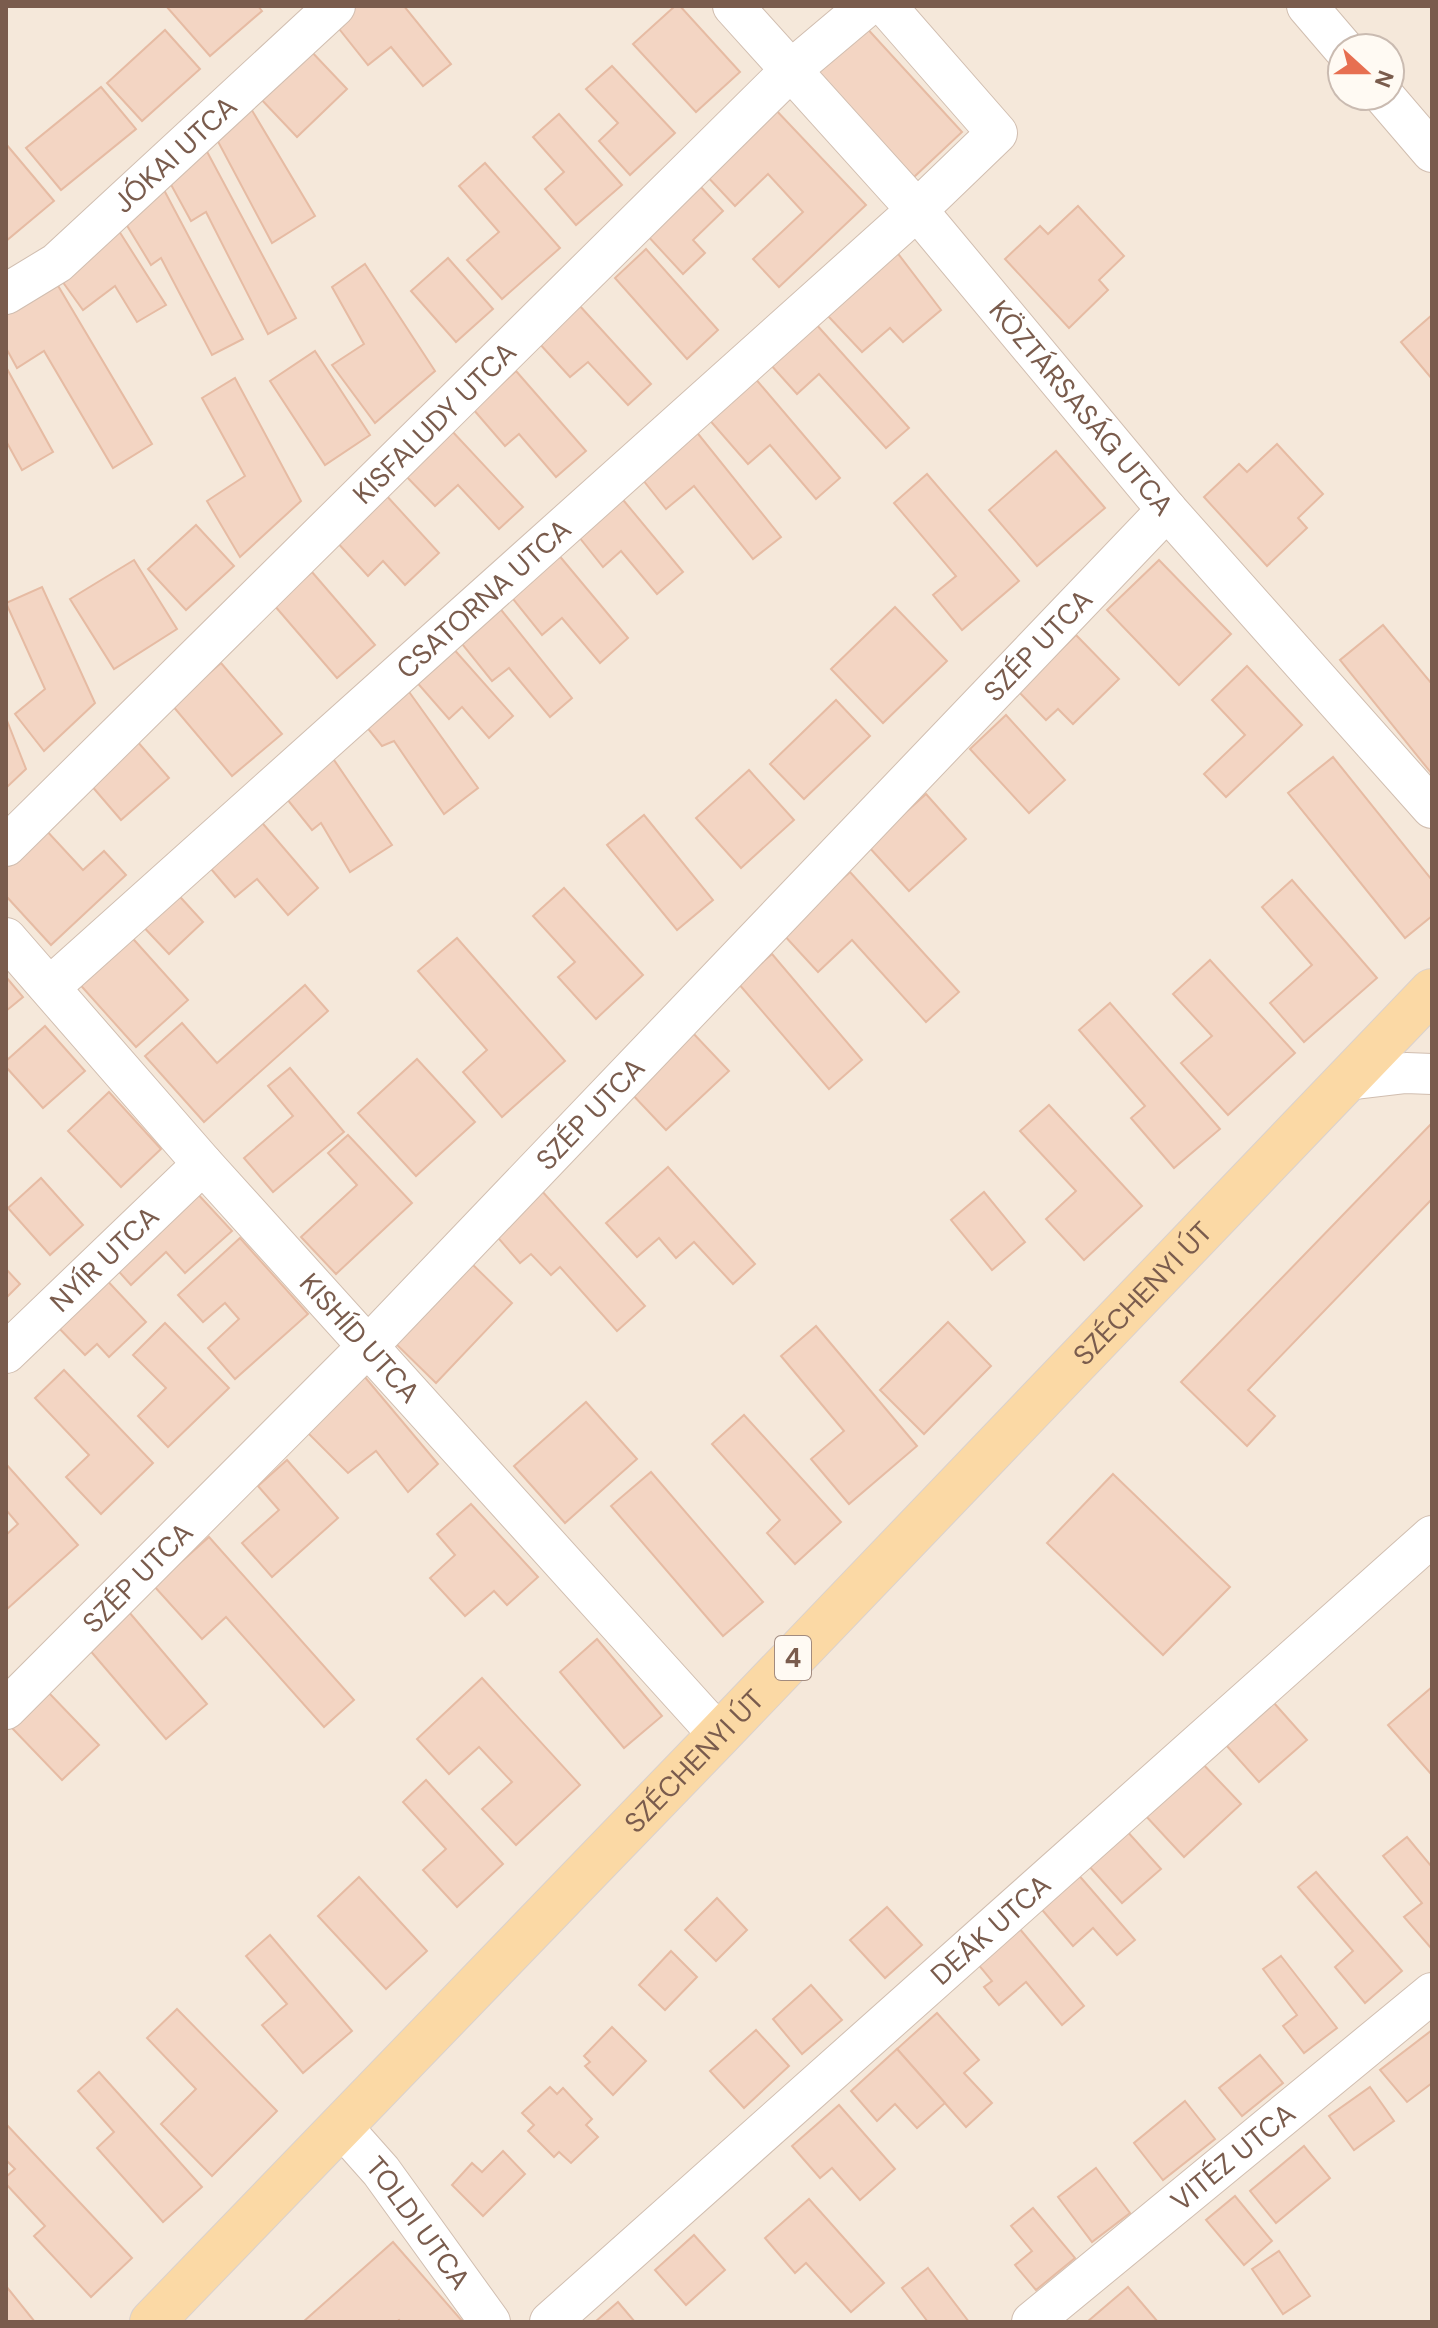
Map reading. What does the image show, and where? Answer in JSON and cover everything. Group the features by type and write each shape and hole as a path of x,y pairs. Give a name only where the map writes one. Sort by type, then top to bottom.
{"main road":[{"name":"SZÉCHENYI ÚT","path":"152,2322 1432,991"}],"street":[{"name":"JÓKAI UTCA","path":"6,294 57,263 335,6"},
{"name":"KÖZTÁRSASÁG UTCA","path":"733,6 917,210 1167,510 1432,808"},
{"name":"KISFALUDY UTCA","path":"6,846 791,70 867,6"},
{"path":"886,6 997,133 917,210"},
{"path":"1307,6 1329,32"},
{"path":"1398,112 1432,152"},
{"name":"CSATORNA UTCA","path":"50,987 917,210"},
{"name":"SZÉP UTCA","path":"6,1709 368,1346 1167,510"},
{"name":"KISHÍD UTCA","path":"6,938 203,1164 719,1735"},
{"path":"1347,1080 1406,1073 1432,1074"},
{"name":"NYÍR UTCA","path":"6,1353 203,1164"},
{"name":"DEÁK UTCA","path":"550,2322 1432,1536"},
{"name":"VITÉZ UTCA","path":"1032,2322 1432,1993"},
{"name":"TOLDI UTCA","path":"341,2126 381,2171 490,2322"}],"shaded area":[{"path":"6,6 1432,6 1432,2322 6,2322"}],"building":[{"path":"166,6 258,6 262,11 210,56"},
{"path":"349,6 404,6 451,64 423,86 391,47 368,65 332,20"},
{"path":"675,6 680,6 740,72 696,112 633,44"},
{"path":"863,24 962,132 914,177 814,69"},
{"path":"165,30 200,69 142,121 107,83"},
{"path":"309,49 347,89 297,137 259,97"},
{"path":"612,66 675,133 630,175 599,141 618,123 586,89"},
{"path":"101,87 136,129 61,190 26,148"},
{"path":"247,102 315,216 272,243 214,134"},
{"path":"774,108 866,205 779,287 753,259 803,212 768,174 735,206 704,173"},
{"path":"559,114 622,185 576,225 545,189 564,172 533,137"},
{"path":"6,144 54,201 6,241"},
{"path":"204,146 296,318 268,334 206,212 191,221 169,181"},
{"path":"485,163 560,248 502,299 467,260 499,232 459,186"},
{"path":"699,185 723,211 693,240 705,253 683,274 646,234"},
{"path":"164,190 243,339 212,355 161,258 151,265 126,224"},
{"path":"1078,206 1124,256 1099,280 1108,290 1069,328 1005,259 1040,226 1048,234"},
{"path":"119,231 166,305 137,322 115,286 83,310 62,281"},
{"path":"646,249 718,330 687,359 615,278"},
{"path":"896,251 941,310 903,342 890,328 862,352 828,316"},
{"path":"448,258 493,309 456,342 411,291"},
{"path":"365,264 435,371 375,423 332,365 364,344 332,287"},
{"path":"57,284 152,444 113,468 44,351 17,368 6,348 6,312"},
{"path":"579,305 651,384 628,405 588,362 570,377 538,342"},
{"path":"1432,315 1432,379 1401,342"},
{"path":"815,323 909,428 886,448 819,374 797,394 770,364"},
{"path":"315,351 370,435 325,465 270,381"},
{"path":"6,367 53,452 22,470 6,441"},
{"path":"516,371 586,451 556,477 519,434 505,446 473,409"},
{"path":"754,377 840,478 816,499 770,445 748,464 707,417"},
{"path":"235,378 301,501 240,557 207,501 245,476 202,398"},
{"path":"451,430 523,507 499,529 458,485 435,506 404,474"},
{"path":"695,430 781,537 753,559 694,486 666,509 639,475"},
{"path":"1277,444 1323,494 1298,518 1307,528 1267,566 1204,497 1239,464 1247,472"},
{"path":"1056,451 1105,508 1037,566 989,510"},
{"path":"927,474 1019,581 962,630 933,595 956,576 894,503"},
{"path":"385,494 439,553 405,585 383,561 368,576 335,540"},
{"path":"619,495 683,572 657,594 621,551 603,567 575,532"},
{"path":"196,525 234,566 186,610 148,569"},
{"path":"557,553 628,638 600,663 562,618 542,635 509,594"},
{"path":"134,560 177,629 114,669 70,599"},
{"path":"1159,560 1231,634 1179,685 1107,610"},
{"path":"312,572 375,645 337,678 274,605"},
{"path":"42,587 95,703 44,751 15,714 45,689 6,603"},
{"path":"498,606 572,698 550,717 509,668 492,681 458,639"},
{"path":"895,607 947,661 883,723 831,669"},
{"path":"1383,625 1432,684 1432,774 1340,660"},
{"path":"1076,635 1119,679 1073,724 1058,709 1046,720 1018,691"},
{"path":"451,646 513,716 489,738 462,707 449,719 414,679"},
{"path":"221,663 282,734 232,776 172,705"},
{"path":"1247,666 1302,725 1226,797 1204,774 1245,735 1212,700"},
{"path":"407,689 478,788 444,814 394,741 382,746 365,725"},
{"path":"836,700 870,736 804,799 770,764"},
{"path":"1006,715 1065,780 1029,813 970,749"},
{"path":"6,718 26,769 6,788"},
{"path":"137,741 169,778 121,820 90,784"},
{"path":"332,757 392,845 350,872 321,823 312,830 287,799"},
{"path":"1333,757 1432,880 1432,916 1405,938 1288,793"},
{"path":"749,770 794,820 741,868 696,818"},
{"path":"926,794 966,839 909,891 868,846"},
{"path":"644,815 713,900 677,930 607,845"},
{"path":"258,818 318,888 288,915 257,879 235,897 206,863"},
{"path":"45,829 83,870 104,851 126,875 51,945 6,896 6,865"},
{"path":"850,872 959,992 926,1022 852,940 818,972 782,933"},
{"path":"1292,880 1377,978 1304,1042 1270,1003 1312,965 1262,907"},
{"path":"172,888 203,922 169,954 137,920"},
{"path":"564,888 643,975 596,1019 558,977 575,962 533,916"},
{"path":"127,932 188,1000 136,1047 75,979"},
{"path":"457,938 565,1061 502,1117 463,1072 487,1050 418,971"},
{"path":"772,954 862,1060 829,1089 738,983"},
{"path":"1210,960 1295,1053 1228,1115 1181,1063 1212,1036 1173,994"},
{"path":"6,977 23,997 6,1011"},
{"path":"305,985 328,1011 204,1122 145,1056 182,1023 217,1063"},
{"path":"1110,1003 1220,1129 1174,1168 1131,1118 1145,1106 1079,1030"},
{"path":"45,1026 85,1071 43,1108 6,1067 6,1061"},
{"path":"691,1031 729,1071 666,1130 629,1091"},
{"path":"417,1059 475,1122 416,1176 358,1113"},
{"path":"290,1068 344,1132 273,1192 244,1158 293,1116 268,1086"},
{"path":"109,1092 161,1149 121,1187 68,1131"},
{"path":"1049,1105 1142,1206 1084,1260 1046,1219 1076,1191 1020,1131"},
{"path":"1432,1123 1432,1199 1248,1390 1275,1416 1247,1446 1181,1382"},
{"path":"348,1135 412,1203 336,1274 301,1237 357,1185 328,1153"},
{"path":"668,1167 755,1264 733,1284 694,1242 676,1258 659,1238 637,1257 606,1223"},
{"path":"41,1178 83,1225 50,1255 8,1208"},
{"path":"194,1190 232,1231 185,1273 166,1252 131,1285 113,1265"},
{"path":"541,1190 645,1306 617,1331 560,1267 551,1275 531,1254 520,1263 494,1233"},
{"path":"984,1192 1025,1242 992,1270 951,1220"},
{"path":"240,1238 308,1314 235,1379 208,1348 239,1319 225,1303 203,1322 178,1295"},
{"path":"468,1260 512,1303 436,1383 391,1339"},
{"path":"6,1269 20,1284 6,1298"},
{"path":"102,1275 146,1322 109,1357 97,1344 85,1355 53,1322"},
{"path":"948,1322 991,1366 924,1434 880,1390"},
{"path":"165,1323 229,1388 168,1447 138,1416 166,1388 133,1355"},
{"path":"816,1326 917,1446 849,1504 811,1459 844,1431 781,1356"},
{"path":"64,1370 153,1463 101,1514 66,1477 89,1455 35,1398"},
{"path":"364,1376 438,1464 408,1492 376,1451 348,1473 308,1433"},
{"path":"586,1402 637,1459 565,1523 514,1466"},
{"path":"744,1415 841,1522 795,1564 767,1533 780,1520 712,1444"},
{"path":"287,1460 338,1518 272,1577 242,1543 279,1510 258,1486"},
{"path":"6,1464 78,1545 6,1610 6,1535 18,1524 6,1510"},
{"path":"651,1472 763,1602 723,1636 611,1506"},
{"path":"1113,1474 1230,1587 1163,1655 1047,1543"},
{"path":"471,1504 538,1577 507,1605 494,1591 465,1616 430,1578 455,1555 437,1534"},
{"path":"209,1537 354,1700 324,1727 226,1617 202,1639 154,1586"},
{"path":"129,1612 207,1704 166,1739 88,1648"},
{"path":"597,1639 662,1716 624,1748 560,1672"},
{"path":"482,1678 580,1785 516,1845 482,1809 512,1782 479,1747 449,1774 417,1739"},
{"path":"1432,1687 1432,1775 1388,1725"},
{"path":"49,1693 99,1745 62,1780 12,1728"},
{"path":"1274,1703 1307,1740 1259,1782 1226,1745"},
{"path":"1200,1761 1241,1804 1184,1857 1144,1814"},
{"path":"426,1780 503,1864 457,1907 423,1870 446,1849 403,1802"},
{"path":"1126,1830 1161,1869 1122,1903 1088,1865"},
{"path":"1407,1837 1432,1867 1431,1948 1404,1917 1422,1903 1383,1856"},
{"path":"1076,1872 1135,1940 1117,1955 1093,1928 1073,1946 1038,1905"},
{"path":"1316,1872 1402,1971 1365,2003 1335,1967 1353,1951 1298,1887"},
{"path":"359,1877 427,1951 386,1989 318,1916"},
{"path":"717,1898 747,1930 716,1961 685,1930"},
{"path":"887,1907 922,1945 885,1978 850,1940"},
{"path":"1019,1928 1084,2006 1062,2025 1026,1982 999,2005 984,1987 992,1981 977,1963"},
{"path":"270,1935 352,2031 303,2073 262,2025 287,2004 246,1956"},
{"path":"671,1951 697,1977 665,2010 639,1985"},
{"path":"1281,1956 1337,2028 1304,2053 1283,2026 1297,2015 1263,1969"},
{"path":"811,1985 842,2020 802,2054 773,2019"},
{"path":"177,2009 277,2111 212,2176 161,2124 196,2089 147,2038"},
{"path":"937,2013 979,2060 964,2073 992,2103 966,2127 897,2049"},
{"path":"612,2027 646,2061 613,2095 585,2066 590,2062 584,2056"},
{"path":"756,2030 789,2066 744,2108 710,2071"},
{"path":"1432,2030 1432,2083 1407,2102 1380,2070"},
{"path":"897,2049 945,2103 917,2128 895,2104 877,2121 851,2091"},
{"path":"1260,2055 1283,2083 1242,2116 1219,2088"},
{"path":"99,2072 202,2187 163,2222 97,2148 114,2132 78,2091"},
{"path":"550,2087 557,2094 563,2088 592,2119 586,2125 598,2137 571,2163 559,2152 554,2157 528,2131 534,2125 522,2113"},
{"path":"1370,2087 1394,2121 1354,2150 1329,2116"},
{"path":"1185,2101 1215,2139 1163,2180 1134,2143"},
{"path":"839,2105 895,2169 860,2200 832,2168 820,2178 792,2146"},
{"path":"6,2124 132,2258 91,2297 34,2236 45,2226 6,2184 6,2177 15,2169 6,2160"},
{"path":"1304,2146 1330,2178 1276,2223 1250,2191"},
{"path":"503,2151 525,2174 483,2216 452,2185 472,2163 482,2172"},
{"path":"1096,2168 1130,2213 1092,2242 1058,2197"},
{"path":"1235,2196 1272,2241 1244,2265 1206,2220"},
{"path":"809,2199 884,2283 851,2312 806,2263 795,2273 765,2238"},
{"path":"1033,2208 1075,2258 1036,2290 1015,2265 1032,2251 1011,2226"},
{"path":"694,2235 725,2270 686,2305 655,2270"},
{"path":"393,2242 463,2322 303,2322"},
{"path":"1279,2251 1310,2296 1283,2314 1252,2269"},
{"path":"928,2268 969,2322 928,2322 902,2288"},
{"path":"6,2286 35,2322 6,2322"},
{"path":"1128,2287 1158,2322 1087,2322"},
{"path":"618,2302 635,2322 595,2322"}]}
